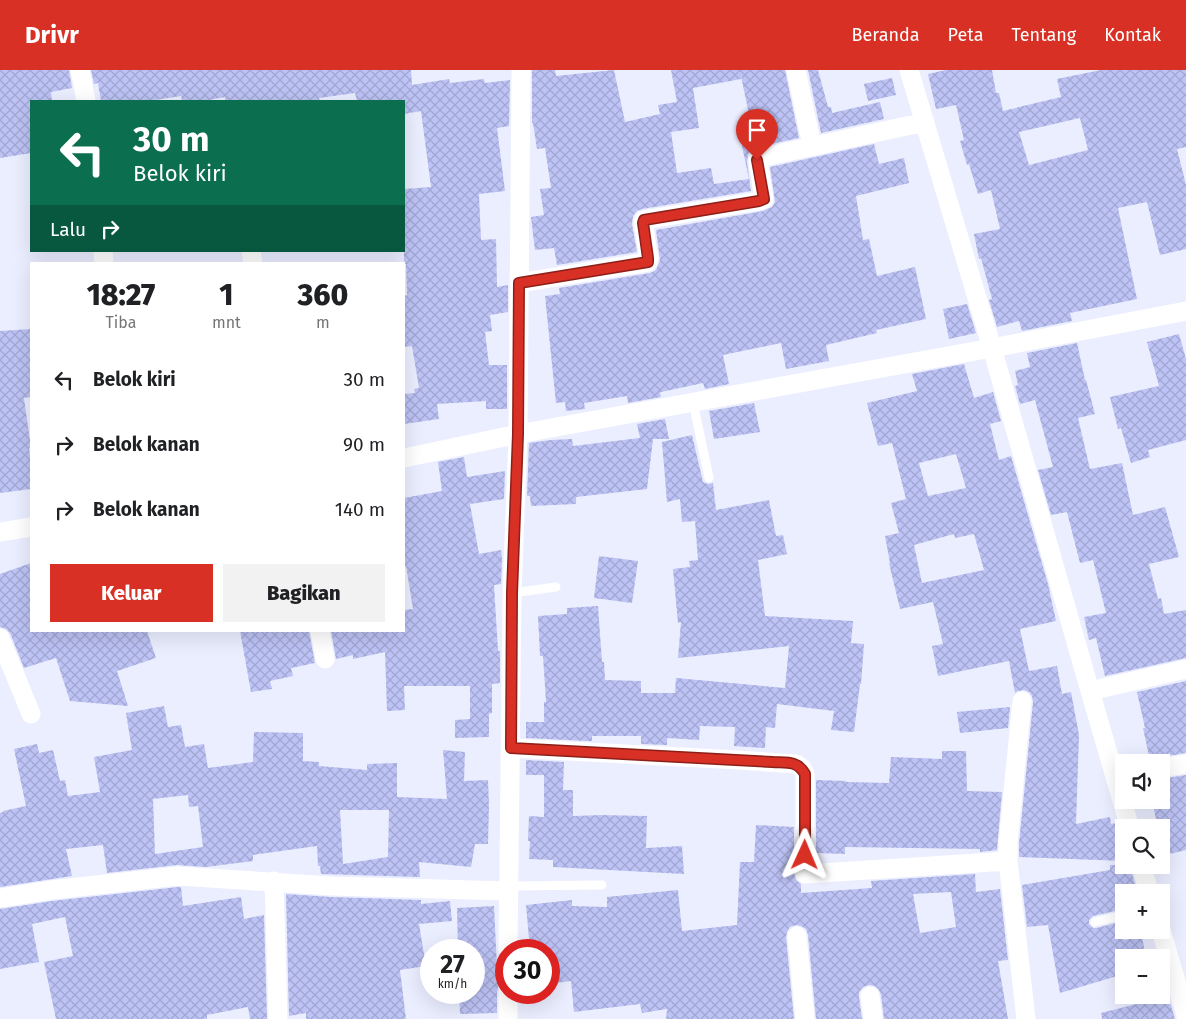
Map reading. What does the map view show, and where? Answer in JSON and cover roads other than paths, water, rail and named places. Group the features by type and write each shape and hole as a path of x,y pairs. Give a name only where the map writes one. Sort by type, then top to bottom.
{"street":[{"path":"80,70 86,100"},
{"path":"508,939 512,593 518,434 521,70"},
{"path":"796,70 812,146"},
{"path":"909,70 992,348 1090,691 1115,764"},
{"path":"519,283 648,262 644,220 762,200 764,197 758,159 925,122"},
{"path":"405,458 518,434 1186,311"},
{"path":"0,532 30,527"},
{"path":"320,632 325,659"},
{"path":"0,638 31,714"},
{"path":"1090,691 1186,669"},
{"path":"1022,701 1008,860 1026,1019"},
{"path":"511,748 796,764 802,768 805,774 805,874 1008,860"},
{"path":"1170,767 1186,764"},
{"path":"0,898 51,890 178,876 332,886 509,888"},
{"path":"274,881 278,1019"},
{"path":"796,936 805,1019"},
{"path":"1163,939 1186,1016"},
{"path":"870,996 873,1019"},
{"path":"508,1004 508,1019"}],"lane":[{"path":"693,402 709,478"},
{"path":"512,593 556,587"},
{"path":"509,888 602,885"},
{"path":"1095,922 1115,918"}]}
